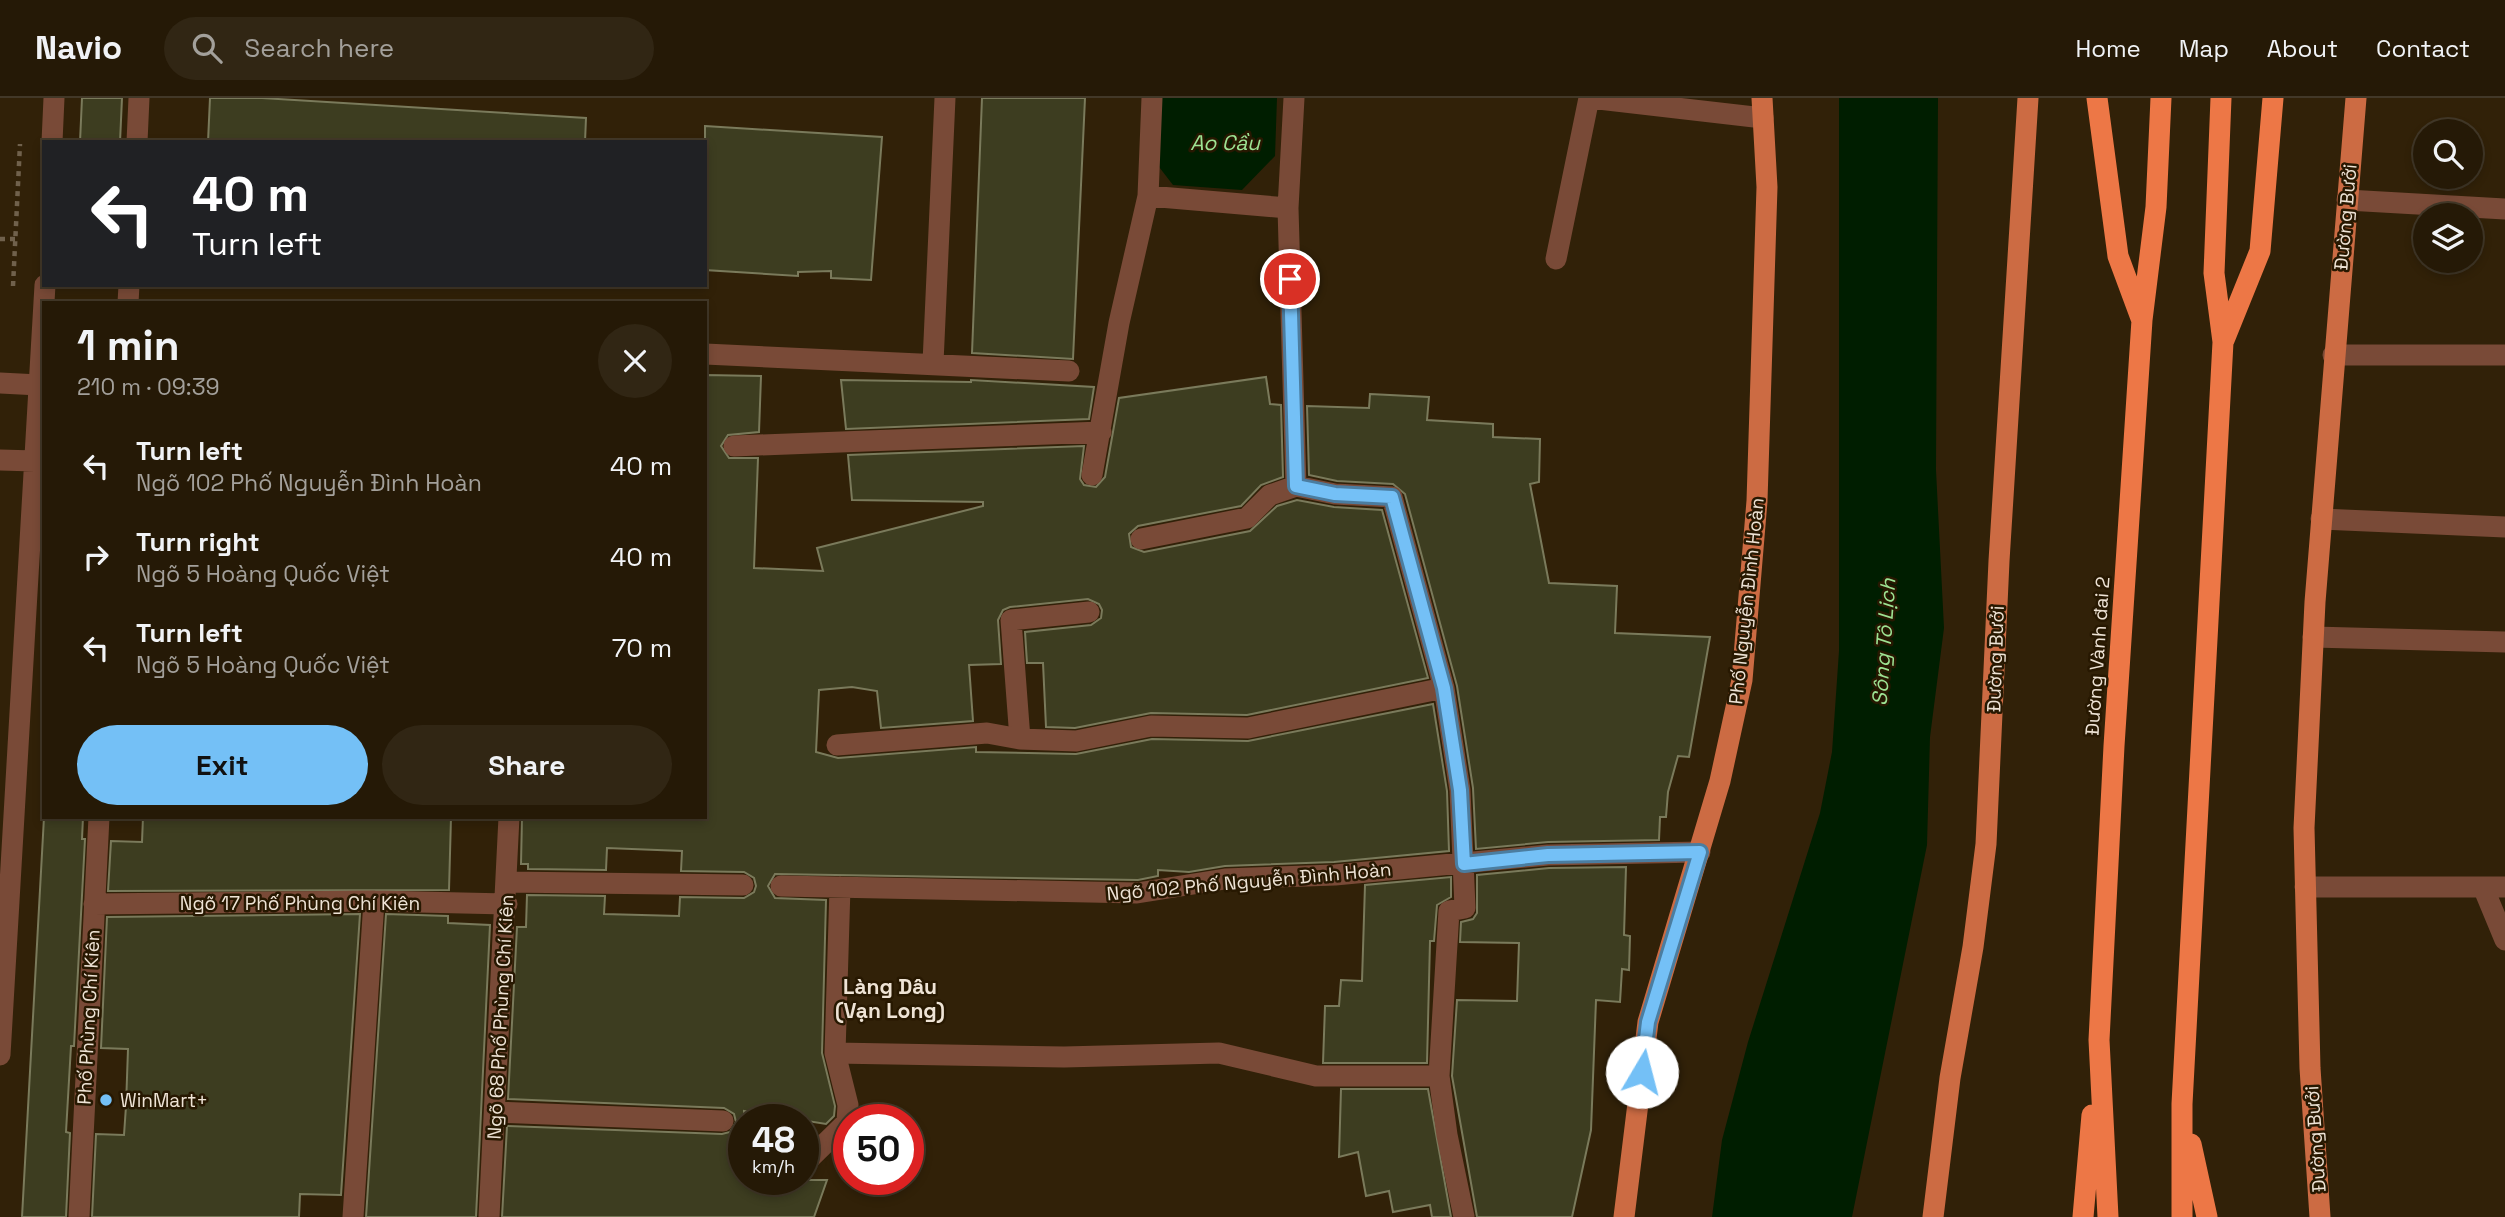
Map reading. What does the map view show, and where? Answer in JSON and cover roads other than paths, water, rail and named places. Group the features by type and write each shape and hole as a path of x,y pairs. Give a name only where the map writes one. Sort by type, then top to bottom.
{"highway":[{"path":"2097,98 2118,256 2142,320"},
{"name":"Đường Vành đai 2","path":"2108,1217 2099,1040 2114,746 2142,320 2156,207 2161,98"},
{"path":"2182,1217 2182,1104 2223,342 2214,273 2221,98"},
{"path":"2223,342 2260,251 2273,98"},
{"path":"2083,1217 2099,1040"},
{"path":"2182,1104 2207,1217"}],"main road":[{"name":"Đường Bưởi","path":"1933,1217 1950,1078 1973,947 1986,844 2001,521 2028,98"},
{"name":"Đường Bưởi","path":"2320,1217 2310,1068 2304,828 2321,519 2356,98"},
{"name":"Phố Nguyễn Đình Hoàn","path":"1624,1217 1648,1022 1720,780 1742,681 1751,589 1768,187 1762,108"}],"street":[{"path":"52,140 54,98"},
{"path":"137,140 139,98"},
{"path":"933,363 945,98"},
{"path":"1093,475 1119,323 1148,196 1152,98"},
{"path":"1294,98 1288,208 1296,486"},
{"path":"1556,258 1589,98 1762,108"},
{"path":"1148,196 1288,208"},
{"path":"2347,200 2505,209"},
{"path":"0,1055 6,845 35,461 42,325"},
{"path":"707,354 1069,371"},
{"path":"2333,355 2505,355"},
{"path":"0,383 39,385"},
{"path":"734,446 1101,432"},
{"path":"0,460 35,461"},
{"path":"1141,539 1247,517 1270,495 1296,486 1335,494 1392,497 1444,688 1460,790 1465,908 1449,911 1439,1076 1447,1135 1464,1217"},
{"path":"2321,519 2505,527"},
{"path":"1020,739 1011,620 1089,612"},
{"path":"2313,637 2505,642"},
{"path":"837,745 987,733 1020,739 1076,741 1151,726 1248,728 1444,688"},
{"name":"Phố Phùng Chí Kiên","path":"79,1217 99,819"},
{"name":"Ngõ 68 Phố Phùng Chí Kiên","path":"489,1217 507,904 509,819"},
{"name":"Ngõ 102 Phố Nguyễn Đình Hoàn","path":"781,886 1137,892 1225,879 1464,864 1548,855 1700,852"},
{"path":"508,882 743,885"},
{"path":"819,1149 846,1122 848,1105 835,1053 840,887"},
{"path":"2305,887 2505,887"},
{"path":"2483,887 2505,940"},
{"path":"353,1217 374,901"},
{"name":"Ngõ 17 Phố Phùng Chí Kiên","path":"94,904 374,901 507,904"},
{"path":"835,1053 1064,1057 1219,1053 1316,1076 1439,1076"},
{"path":"495,1112 723,1121"}],"water":[{"name":"Ao Cầu","path":"1159,98 1277,98 1275,156 1242,190 1173,185 1156,163"},
{"name":"Sông Tô Lịch","path":"1839,98 1938,98 1936,470 1944,628 1930,737 1927,845 1852,1217 1712,1217 1722,1140 1748,1042 1820,813 1832,752 1839,651"}],"place":[{"name":"WinMart+","path":"106,1100"}],"district":[{"name":"Làng Dâu (Vạn Long)","path":"890,999"}]}
